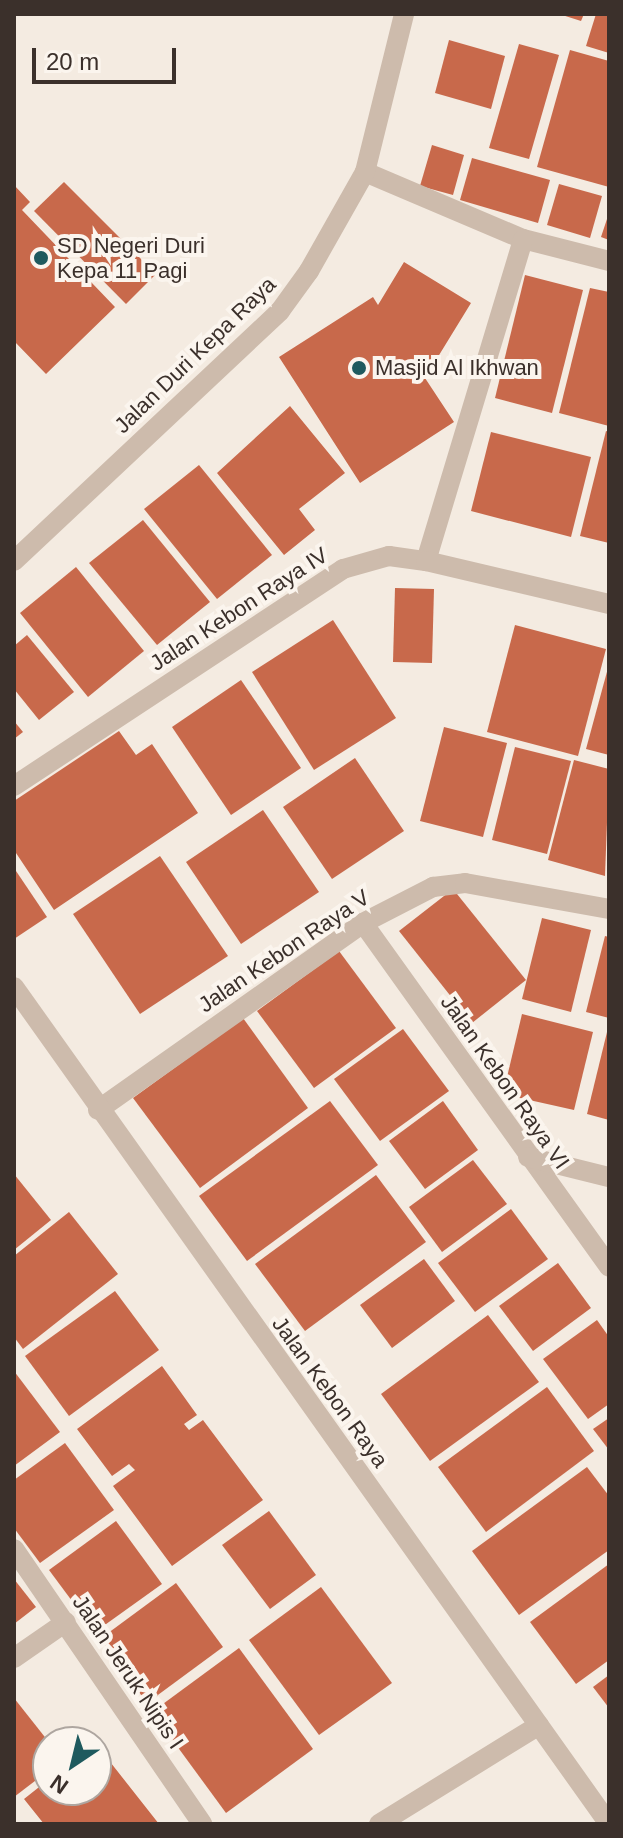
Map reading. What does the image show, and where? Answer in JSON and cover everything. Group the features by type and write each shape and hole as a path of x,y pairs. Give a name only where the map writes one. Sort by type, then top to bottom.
{"street":[{"name":"Jalan Duri Kepa Raya","path":"14,561 280,311 367,173 404,14"},
{"path":"367,173 523,239 609,261"},
{"path":"426,561 523,239"},
{"name":"Jalan Kebon Raya IV","path":"14,786 343,569 389,556 426,561 609,604"},
{"name":"Jalan Kebon Raya V","path":"98,1110 363,923 451,883 609,909"},
{"name":"Jalan Kebon Raya VI","path":"363,923 609,1267"},
{"name":"Jalan Kebon Raya","path":"14,987 98,1110 609,1824"},
{"path":"528,1157 609,1177"},
{"name":"Jalan Jeruk Nipis I","path":"14,1549 202,1824"},
{"path":"14,1658 66,1622"},
{"path":"379,1824 539,1725"}],"building":[{"path":"559,14 584,14 581,21"},
{"path":"596,14 609,14 609,53 586,46"},
{"path":"449,40 505,56 491,109 435,93"},
{"path":"519,44 559,55 529,159 489,148"},
{"path":"570,50 609,61 609,187 537,167"},
{"path":"432,145 464,155 453,195 420,186"},
{"path":"472,158 550,180 538,223 460,200"},
{"path":"64,182 156,274 126,304 34,211"},
{"path":"559,184 602,196 590,238 547,225"},
{"name":"SD Negeri Duri Kepa 11 Pagi","path":"14,185 30,202 22,210 115,307 46,374 14,341"},
{"path":"609,213 609,240 601,237"},
{"name":"Masjid Al Ikhwan","path":"404,262 471,303 425,378 454,422 360,483 279,357 373,297 378,305"},
{"path":"525,275 583,290 552,413 495,398"},
{"path":"590,288 609,292 609,426 559,413"},
{"path":"290,406 345,473 299,509 315,530 284,555 217,473"},
{"path":"606,431 609,432 609,543 580,536"},
{"path":"491,432 591,457 571,537 471,511"},
{"path":"199,465 272,555 217,599 144,509"},
{"path":"143,520 210,602 157,645 89,563"},
{"path":"76,567 144,651 88,697 20,613"},
{"path":"395,588 434,589 432,663 393,662"},
{"path":"333,620 396,718 314,770 252,672"},
{"path":"515,625 606,649 578,756 487,732"},
{"path":"27,635 74,692 39,720 14,689 14,646"},
{"path":"609,668 609,755 586,749"},
{"path":"241,680 301,768 231,815 172,727"},
{"path":"14,721 23,732 14,739"},
{"path":"444,727 507,743 483,837 420,821"},
{"path":"119,731 136,755 152,744 198,813 54,910 14,850 14,801"},
{"path":"515,747 571,761 547,854 492,840"},
{"path":"355,758 404,831 332,879 283,807"},
{"path":"574,760 609,769 605,876 548,860"},
{"path":"263,810 319,892 241,944 186,862"},
{"path":"160,856 228,956 140,1014 73,914"},
{"path":"14,868 47,917 14,939"},
{"path":"453,889 526,980 472,1023 399,931"},
{"path":"542,918 591,930 571,1012 522,999"},
{"path":"605,936 609,937 609,1018 586,1012"},
{"path":"339,951 396,1028 314,1088 257,1011"},
{"path":"522,1014 593,1032 574,1110 503,1094"},
{"path":"243,1018 308,1108 200,1188 133,1098"},
{"path":"609,1028 609,1120 587,1114"},
{"path":"403,1029 449,1091 380,1141 334,1079"},
{"path":"330,1101 378,1165 247,1261 199,1196"},
{"path":"443,1101 478,1150 425,1189 389,1141"},
{"path":"473,1160 507,1204 442,1252 409,1207"},
{"path":"14,1174 51,1220 14,1250"},
{"path":"376,1175 426,1242 305,1331 255,1264"},
{"path":"511,1209 548,1259 475,1312 438,1263"},
{"path":"69,1212 118,1274 23,1349 14,1337 14,1256"},
{"path":"424,1259 455,1301 392,1348 360,1305"},
{"path":"558,1263 591,1308 533,1351 499,1306"},
{"path":"115,1291 159,1350 69,1416 25,1356"},
{"path":"488,1315 539,1382 430,1461 381,1394"},
{"path":"597,1320 609,1337 609,1404 588,1419 543,1359"},
{"path":"162,1366 197,1415 184,1424 189,1430 203,1420 263,1500 172,1566 113,1486 135,1470 129,1464 112,1476 77,1429"},
{"path":"14,1371 60,1432 14,1466"},
{"path":"547,1387 594,1451 486,1532 438,1467"},
{"path":"609,1418 609,1450 593,1429"},
{"path":"65,1443 114,1510 40,1563 14,1528 14,1480"},
{"path":"587,1467 609,1496 609,1550 519,1615 472,1551"},
{"path":"269,1511 316,1575 270,1609 222,1545"},
{"path":"116,1521 162,1584 95,1632 49,1570"},
{"path":"609,1564 609,1660 576,1684 530,1622"},
{"path":"14,1579 36,1607 14,1624"},
{"path":"176,1583 223,1647 147,1703 100,1639"},
{"path":"321,1587 392,1683 319,1735 249,1640"},
{"path":"239,1648 313,1749 226,1813 152,1712"},
{"path":"609,1675 609,1708 593,1687"},
{"path":"14,1698 36,1726 32,1726 32,1783 14,1797"},
{"path":"112,1764 159,1824 44,1824 24,1799 32,1793 32,1806 112,1806"}],"place":[{"name":"SD Negeri Duri Kepa 11 Pagi","path":"41,258"},
{"name":"Masjid Al Ikhwan","path":"359,368"}]}
